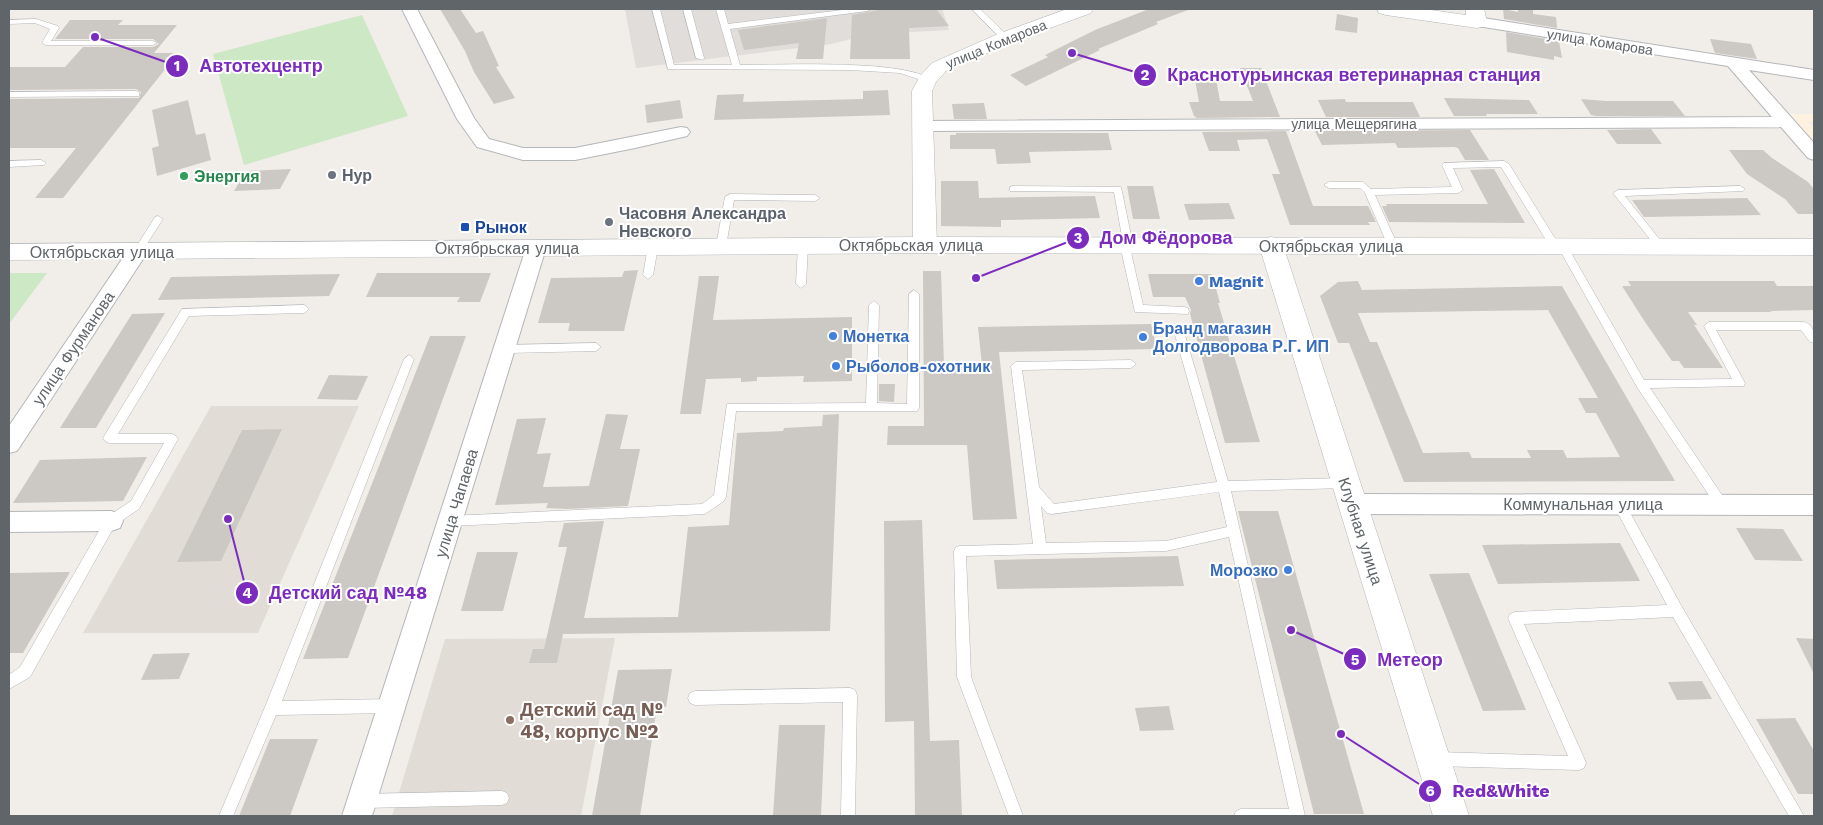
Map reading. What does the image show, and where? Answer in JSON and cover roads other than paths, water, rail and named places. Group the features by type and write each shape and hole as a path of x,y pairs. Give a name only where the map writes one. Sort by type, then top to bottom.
{"main road":[{"name":"улица Комарова","path":"925,245 922,91 927,80 939,67 1005,38 1082,9"},
{"name":"улица Комарова","path":"1386,9 1476,16"},
{"name":"Октябрьская улица","path":"9,252 925,245 1661,246 1812,249"},
{"name":"Клубная улица","path":"1271,246 1451,816"}],"street":[{"path":"410,9 466,119 483,143 523,154 576,154 681,132"},
{"name":"улица Комарова","path":"1476,16 1734,63 1814,75"},
{"path":"1734,63 1814,154"},
{"name":"улица Мещерягина","path":"923,126 1786,122"},
{"name":"улица Чапаева","path":"360,808 536,248"},
{"name":"улица Фурманова","path":"9,444 138,251"},
{"name":"Коммунальная улица","path":"1349,493 1619,504 1814,505"},
{"path":"9,522 111,521"}],"lane":[{"path":"656,9 671,67 850,68 900,71 927,80"},
{"path":"687,9 700,58"},
{"path":"720,9 737,68"},
{"path":"725,27 867,9"},
{"path":"976,9 1005,38"},
{"path":"9,22 36,21 55,28 46,44 153,44"},
{"path":"9,95 136,94"},
{"path":"9,164 41,163"},
{"path":"1369,192 1458,190 1447,165 1504,164 1559,246 1641,384 1722,505"},
{"path":"1329,185 1363,185 1369,192 1393,246"},
{"path":"1661,246 1618,192 1740,188"},
{"path":"1013,189 1118,189 1126,245 1139,309 1184,310"},
{"path":"721,246 730,197 815,198"},
{"path":"138,251 158,219"},
{"path":"801,284 803,246"},
{"path":"648,275 653,247"},
{"path":"450,520 705,509 720,497 731,407 913,408 914,294"},
{"path":"871,407 874,305"},
{"path":"9,683 25,672 111,521 136,505 172,439 109,438 186,312 304,310"},
{"path":"1641,384 1740,383 1709,326 1804,326 1814,339"},
{"path":"1180,335 1224,486 1298,816 1241,816"},
{"path":"505,349 596,347"},
{"path":"226,816 272,708 410,359"},
{"path":"1040,549 1016,366 1131,364"},
{"path":"1033,489 1051,509 1224,486 1349,493"},
{"path":"1619,504 1677,610 1797,816"},
{"path":"1016,816 964,678 960,551 1166,546 1234,531"},
{"path":"1433,759 1579,763 1515,618 1677,610"},
{"path":"695,698 850,695 848,816"},
{"path":"272,708 392,706"},
{"path":"360,808 502,798"}],"place":[{"name":"Автотехцентр","path":"95,37"},
{"name":"Краснотурьинская ветеринарная станция","path":"1072,53"},
{"name":"Нур","path":"332,175"},
{"name":"Энергия","path":"184,176"},
{"name":"Часовня Александра Невского","path":"609,222"},
{"name":"Рынок","path":"465,227"},
{"name":"Дом Фёдорова","path":"976,278"},
{"name":"Magnit","path":"1199,281"},
{"name":"Монетка","path":"833,336"},
{"name":"Бранд магазин Долгодворова Р.Г. ИП","path":"1143,337"},
{"name":"Рыболов-охотник","path":"836,366"},
{"name":"Детский сад №48","path":"228,519"},
{"name":"Морозко","path":"1288,570"},
{"name":"Метеор","path":"1291,630"},
{"name":"Детский сад № 48, корпус №2","path":"510,720"},
{"name":"Red&White","path":"1341,734"}]}
